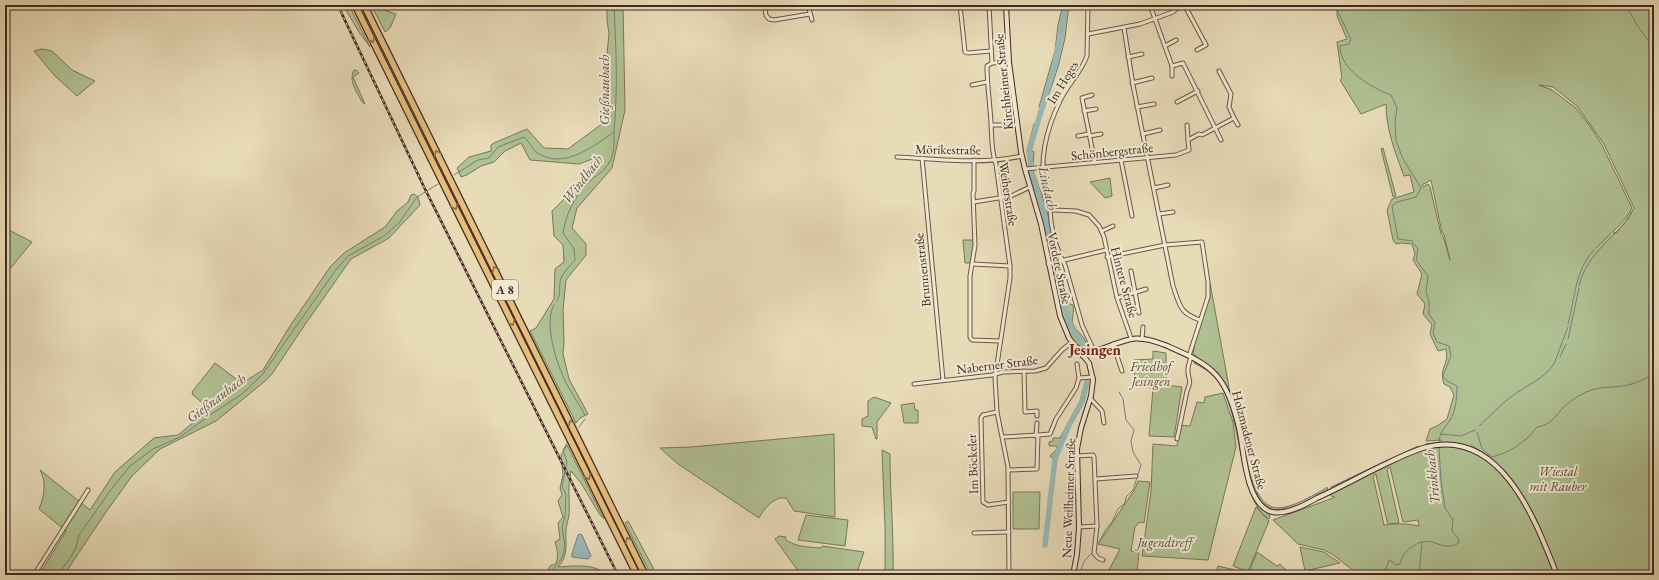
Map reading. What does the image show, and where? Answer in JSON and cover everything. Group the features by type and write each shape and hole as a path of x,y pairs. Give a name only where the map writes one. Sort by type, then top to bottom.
{"highway":[{"name":"A 8","path":"355,5 637,575"},
{"name":"A 8","path":"364,5 646,575"}],"street":[{"path":"764,5 766,15 769,19 774,20 810,14"},
{"path":"808,5 812,20"},
{"path":"960,5 965,52 968,54 991,51"},
{"name":"Weiherstraße","path":"989,5 992,63 987,66 987,82 992,155 994,159 1010,266 1010,278 1000,341 995,391 997,412 1003,437 1008,470 1010,532 1009,575"},
{"name":"Kirchheimer Straße","path":"1006,5 1009,62 1022,156"},
{"path":"1088,5 1093,5"},
{"name":"Im Heges","path":"1088,5 1087,56 1085,62 1064,94 1051,121 1045,140 1041,167 1045,199 1050,208 1050,222 1065,265 1082,325 1094,351"},
{"path":"1150,5 1172,66 1172,76"},
{"path":"1088,34 1140,24 1185,6 1206,45 1197,50"},
{"path":"1124,28 1132,83 1173,286 1180,306 1185,314 1200,320"},
{"path":"1165,46 1176,40"},
{"path":"1128,57 1142,54"},
{"path":"992,63 1009,62"},
{"path":"1172,66 1183,63 1222,140"},
{"path":"1219,71 1231,94 1229,107 1238,125"},
{"path":"1132,83 1152,78"},
{"path":"972,85 987,82"},
{"path":"1177,102 1198,91"},
{"path":"1092,95 1082,98 1095,163"},
{"path":"1137,107 1154,104"},
{"path":"1084,111 1096,109"},
{"path":"1187,125 1188,140 1234,118"},
{"path":"991,125 1017,125"},
{"path":"1143,134 1160,130"},
{"path":"1078,136 1101,134"},
{"name":"Schönbergstraße","path":"1027,169 1176,155 1189,150 1188,140"},
{"name":"Mörikestraße","path":"896,157 974,160 1009,159 1022,156"},
{"name":"Vordere Straße","path":"1022,156 1027,169 1030,187 1041,224 1060,316 1067,335 1083,356"},
{"name":"Brunnenstraße","path":"922,158 943,380"},
{"path":"974,160 975,245 970,282 970,337 972,340 1000,341"},
{"path":"1121,160 1132,216"},
{"path":"1154,188 1168,185"},
{"path":"974,202 1000,199 1011,196 1030,187"},
{"name":"Hintere Straße","path":"1050,208 1076,211 1089,215 1096,221 1102,231 1117,298 1132,338"},
{"path":"1159,214 1173,212"},
{"name":"Hintere Straße","path":"1102,231 1113,226"},
{"path":"1107,257 1165,245 1202,242 1208,282 1208,297 1190,356 1188,371 1190,384 1187,391 1177,439"},
{"path":"1050,264 1106,250"},
{"path":"973,264 1010,266"},
{"path":"1131,271 1139,312"},
{"path":"1117,298 1146,290"},
{"path":"1142,339 1143,327"},
{"path":"1083,356 1132,338"},
{"name":"Holzmadener Straße","path":"1132,338 1154,341 1190,356 1217,375 1225,388 1239,429 1246,471 1253,492 1261,506 1273,512 1284,511 1299,506 1391,461 1422,448 1440,444 1461,445 1473,449 1489,460 1504,474 1533,518 1556,575"},
{"name":"Naberner Straße","path":"914,384 1003,372 1046,368 1062,350 1072,342"},
{"path":"1113,344 1122,371"},
{"name":"Neue Weilheimer Straße","path":"1072,575 1077,554 1079,527 1077,456 1079,434 1091,399 1093,385 1093,377 1089,363 1083,356"},
{"path":"1003,437 1050,434 1056,419 1070,398 1079,378 1077,364"},
{"path":"1024,371 1025,412 1037,411 1037,416"},
{"path":"1079,378 1093,377"},
{"path":"1091,399 1102,410 1104,422"},
{"name":"Im Böckeler","path":"997,412 983,415 981,418 983,502 988,505 1009,502"},
{"path":"1008,470 1037,469 1037,423"},
{"path":"1077,456 1093,455 1096,479 1097,526 1095,556 1103,560"},
{"path":"1096,479 1136,476"},
{"path":"34,575 88,490"},
{"path":"1079,527 1097,526"},
{"path":"974,533 1010,532"}],"green space":[{"path":"343,5 349,5 370,47 359,32"},
{"path":"371,5 396,14 390,28 385,32"},
{"path":"607,5 623,5 625,110 612,168 577,208 572,228 586,244 586,255 566,280 563,310 563,354 569,379 588,414 580,418 576,423 530,331 536,328 554,299 555,269 564,262 563,245 554,236 552,211 576,187 595,158 579,164 530,160 521,143 505,151 494,162 481,166 467,175 461,177 457,168 469,157 491,151 491,145 494,143 527,129 544,148 568,149 610,118 607,55 609,33"},
{"path":"1063,5 1069,5 1065,38 1058,67 1044,109 1039,107 1055,51 1058,25"},
{"name":"Wiestal mit Rauber","path":"1336,5 1654,5 1654,575 1359,575 1332,554 1324,550 1298,544 1273,520 1335,497 1331,496 1331,487 1418,446 1426,446 1426,444 1441,442 1441,440 1426,441 1430,429 1447,419 1454,395 1450,387 1444,384 1442,374 1447,359 1446,349 1438,351 1430,334 1432,325 1423,314 1425,304 1417,294 1422,274 1413,260 1415,254 1412,244 1396,244 1393,240 1387,210 1392,199 1414,192 1410,175 1404,176 1394,149 1389,131 1386,104 1361,114 1340,80 1342,78 1337,42 1347,39 1337,16","holes":["1539,85 1553,87 1577,106 1604,144 1634,208 1628,219 1616,233 1613,232 1626,218 1632,208 1602,145 1592,129 1576,108 1552,90","1431,180 1442,233 1444,234 1450,260 1443,236 1441,234 1430,187 1428,184 1423,187 1422,185","1390,467 1403,522 1418,520 1419,526 1389,524 1399,523 1387,469","1376,474 1388,525 1384,525 1373,476"]},
{"path":"42,49 52,51 72,70 95,81 77,96 54,75 34,51"},
{"path":"354,70 359,73 353,77 365,104 362,102 354,86 352,74"},
{"path":"1034,124 1039,125 1031,150 1034,152 1033,164 1029,163 1027,151"},
{"path":"1383,148 1396,196 1393,197 1381,149"},
{"path":"1033,170 1046,208 1057,252 1053,253 1044,208 1041,208 1031,174"},
{"path":"1110,178 1112,196 1105,198 1090,182"},
{"path":"414,194 418,197 420,205 389,238 351,259 272,374 216,421 160,449 132,476 64,575 39,575 66,531 39,509 44,490 44,480 40,470 90,510 115,472 154,438 178,435 210,409 193,395 192,392 215,363 244,385 247,380 263,370 290,326 330,267 344,253 385,227 397,211 408,202 411,195"},
{"path":"5,228 32,242 5,275"},
{"path":"963,240 974,240 972,263 965,263"},
{"path":"1054,266 1057,282 1062,283 1067,303 1073,305 1073,324 1086,342 1078,346 1067,329 1060,309 1052,269"},
{"path":"1210,283 1229,387 1226,386 1216,371 1193,354 1195,342 1207,304"},
{"name":"Friedhof Jesingen","path":"1153,351 1166,353 1166,385 1182,387 1174,437 1149,436 1153,389 1137,384 1133,368 1134,360 1153,359"},
{"path":"1194,363 1198,363 1206,368 1218,379 1228,397 1234,415 1253,496 1270,514 1269,519 1258,508 1250,492 1231,409 1224,391 1214,376 1207,370"},
{"path":"1227,388 1229,388 1237,411 1248,468 1253,483 1259,496 1267,505 1277,508 1289,506 1302,501 1327,487 1328,491 1299,505 1283,509 1273,510 1261,502 1251,481"},
{"path":"1083,389 1085,389 1081,401 1068,425 1054,459 1050,456 1057,449 1057,446 1049,446 1049,442 1053,441 1053,438 1060,438 1080,401"},
{"name":"Jugendtreff","path":"1223,393 1233,422 1236,447 1208,560 1142,556 1151,492 1153,444 1177,446 1180,425 1190,426 1197,402 1204,403 1205,397"},
{"path":"874,397 891,403 877,422 877,439 872,427 862,426 862,419 868,416 868,401"},
{"path":"914,403 915,410 918,410 918,423 904,423 901,405"},
{"path":"834,434 835,517 794,511 786,498 782,498 777,499 770,504 759,518 678,464 660,448 691,447"},
{"path":"567,445 604,519 600,515 581,483 571,471 569,483 569,515 566,529 566,550 564,558 558,567 590,567 602,571 606,575 544,575 551,565 554,565 557,560 558,554 555,542 560,539 558,523 563,517 558,501 562,495 560,488 563,475 561,455"},
{"path":"882,450 890,454 893,575 885,575"},
{"path":"1138,481 1150,482 1144,523 1140,522 1135,527 1131,551 1139,553 1137,572 1109,570 1120,549 1098,544 1135,489"},
{"path":"1013,492 1040,492 1039,529 1013,529"},
{"path":"1256,507 1269,521 1249,569 1246,571 1233,566"},
{"path":"806,515 848,520 845,546 798,540"},
{"path":"628,521 657,575 651,575 625,523"},
{"path":"779,536 786,537 785,539 789,542 802,546 821,548 822,546 864,552 856,575 801,575 775,539"},
{"path":"1300,547 1324,552 1340,563 1305,571"},
{"path":"1257,552 1277,566 1280,564 1291,575 1248,575"},
{"path":"1218,566 1235,570 1246,575 1215,575"}],"water":[{"path":"578,535 582,535 591,556 588,559 572,557"}],"waterway":[{"name":"Windbach","path":"557,301 562,276 575,260 574,249 563,233 568,213 578,195 587,184 605,168 613,154 616,84 614,5"},
{"name":"Lindach","path":"1066,5 1054,68 1029,151 1032,174 1044,212 1062,299 1071,326 1082,343 1084,350"},
{"name":"Trinkbach","path":"1339,5 1338,12 1351,39 1349,44 1340,46 1341,55 1345,63 1358,77 1375,88 1391,95 1397,108 1395,121 1396,141 1403,159 1421,188 1416,197 1397,202 1392,206 1398,239 1412,241 1418,249 1416,260 1428,276 1426,292 1429,301 1429,314 1435,323 1433,333 1437,342 1449,346 1451,356 1443,376 1447,381 1457,386 1454,412 1441,434 1439,445"},
{"path":"1626,5 1637,25 1654,49"},
{"name":"Gießnaubach","path":"454,175 478,160 489,158 498,147 524,137 538,154 550,158 560,159 579,154 614,132"},
{"name":"Gießnaubach","path":"57,575 76,548 79,535 110,491 130,466 153,449 180,437 242,394 262,375 335,271 348,256 384,236 399,223 417,197 438,184"},
{"path":"1579,286 1581,277 1589,262 1625,222 1631,212"},
{"path":"1596,248 1611,233"},
{"path":"1568,324 1579,275 1583,266 1594,250"},
{"path":"1568,339 1579,288"},
{"name":"Windbach","path":"554,305 550,323 552,344 555,355 566,383 585,415"},
{"path":"1479,426 1508,399 1540,378 1550,369 1554,364 1568,327"},
{"path":"1560,357 1566,344"},
{"path":"1477,432 1482,449 1492,457 1499,455 1511,450 1528,438 1537,427 1548,423 1567,404 1581,395 1598,388 1631,384 1654,374"},
{"name":"Lindach","path":"1045,545 1055,459 1069,425 1082,402 1087,382"},
{"path":"1099,542 1106,529 1112,522 1118,509 1125,503 1126,497 1133,490 1141,465 1133,452 1131,441 1134,430 1126,420 1123,399 1119,392"},
{"name":"Windbach","path":"579,427 585,419"},
{"path":"1441,434 1461,436 1475,430"},
{"name":"Windbach","path":"549,575 562,558 565,547 562,527 565,516 566,494 562,486 567,462 563,450 567,443"},
{"path":"1471,445 1494,462 1514,483 1523,495 1543,534"},
{"name":"Trinkbach","path":"1384,575 1389,560 1396,565 1400,564 1406,551 1420,542 1432,542 1444,546 1459,543 1458,538 1452,531 1453,520 1445,508 1441,481 1439,448"},
{"path":"1419,575 1422,542"},
{"path":"1548,547 1555,565"},
{"path":"1081,575 1084,562 1093,552"}],"railway":[{"path":"341,12 424,187 618,575"}],"district":[{"name":"Jesingen","path":"1095,350"}]}
